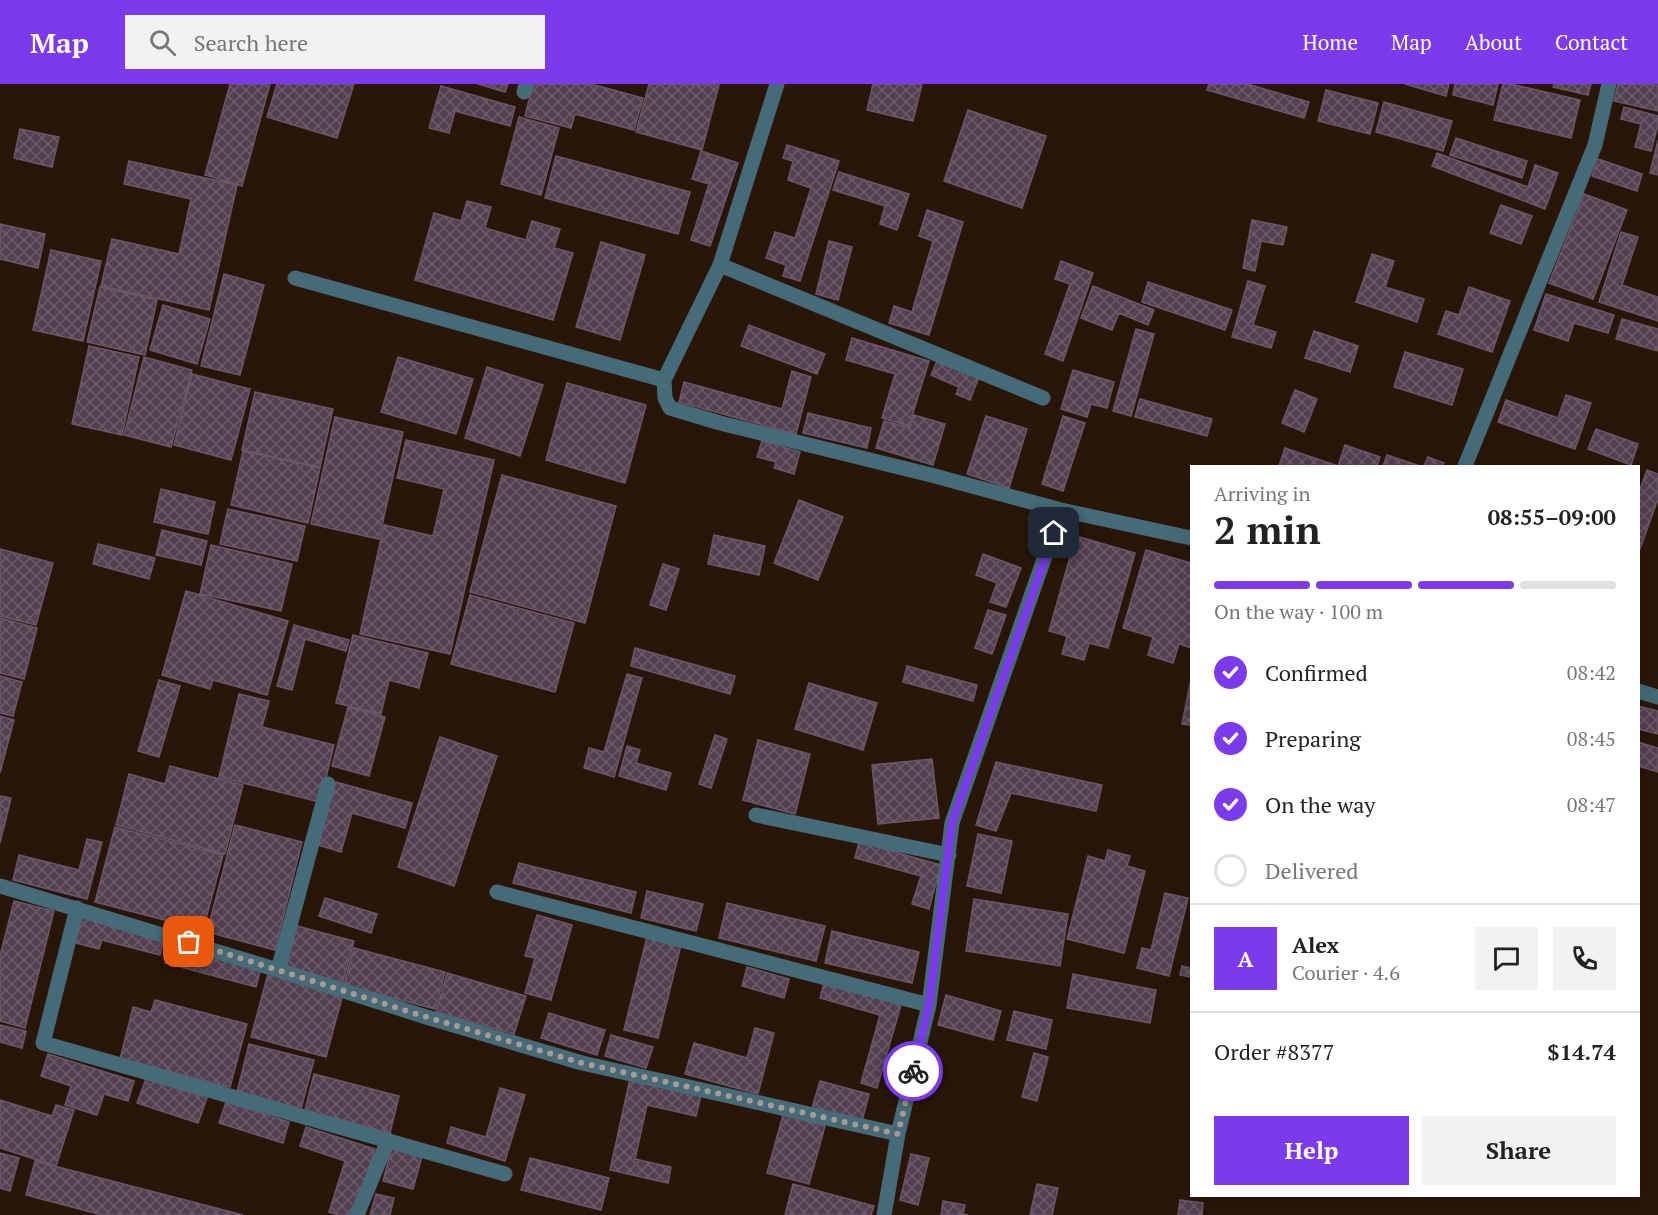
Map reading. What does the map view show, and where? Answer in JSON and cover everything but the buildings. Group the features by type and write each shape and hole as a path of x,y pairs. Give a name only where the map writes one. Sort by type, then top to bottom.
{"street":[{"path":"777,84 720,265 664,380 665,398 670,408 720,423 1061,510 1190,538"},
{"path":"1465,465 1595,145 1609,84"},
{"path":"720,265 1043,398"},
{"path":"294,278 664,380"},
{"path":"884,1215 898,1134 929,1005 952,823 1061,510"},
{"path":"1640,692 1658,698"},
{"path":"278,970 328,784"},
{"path":"756,815 949,855"},
{"path":"0,886 582,1063 898,1134"},
{"path":"497,892 929,1005"},
{"path":"77,908 43,1043 505,1174"},
{"path":"357,1215 388,1140"}],"way so far":[{"path":"189,942 423,1016 582,1063 898,1134 913,1071"}],"route":[{"path":"913,1071 929,1005 952,823 1054,533"}]}
